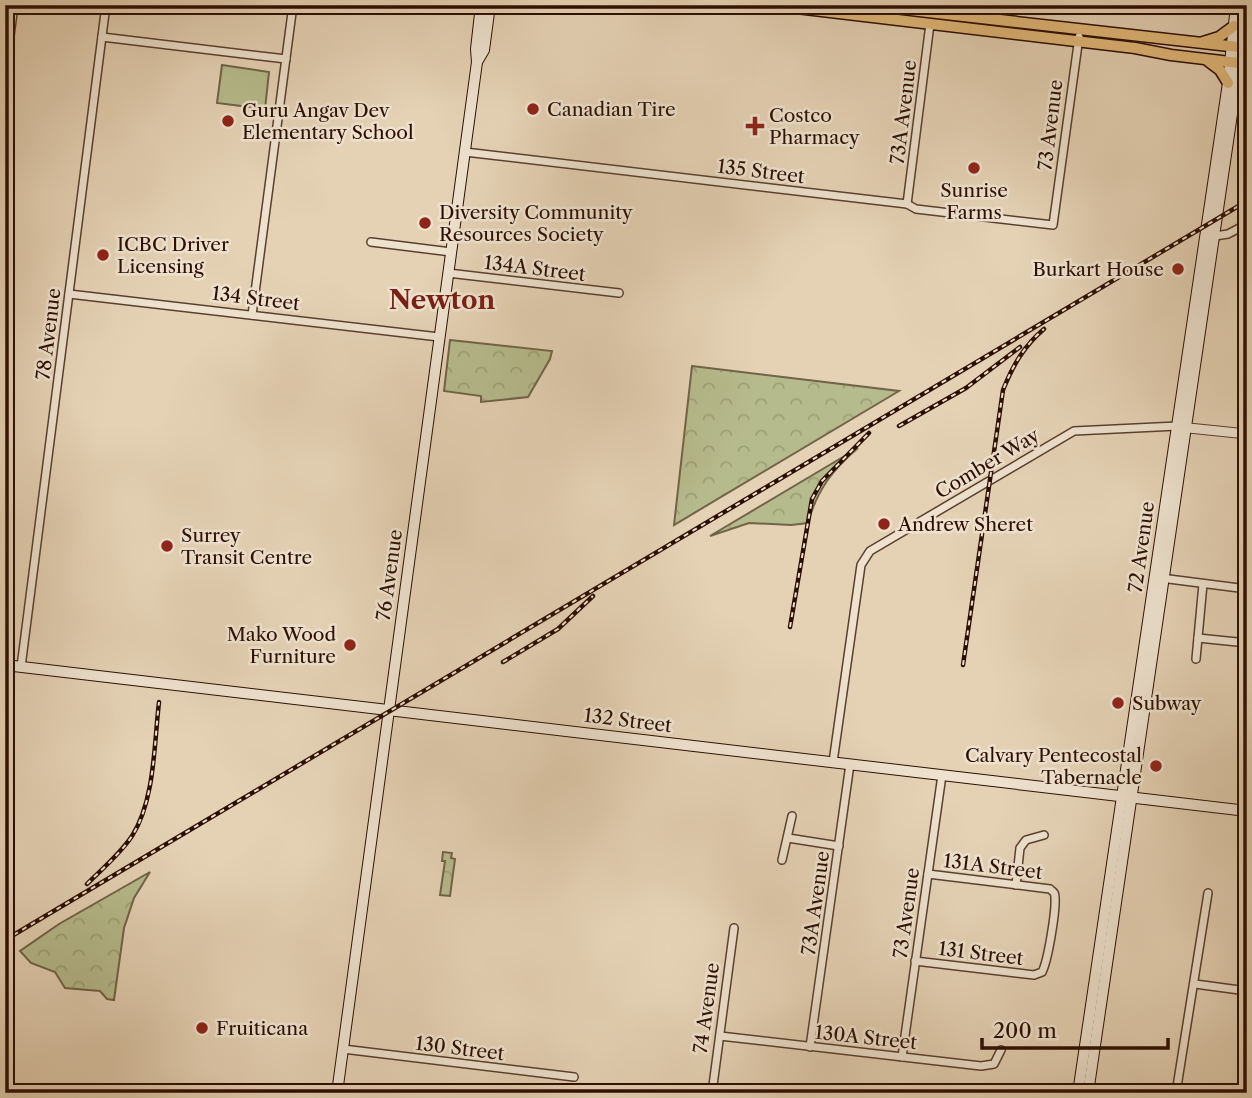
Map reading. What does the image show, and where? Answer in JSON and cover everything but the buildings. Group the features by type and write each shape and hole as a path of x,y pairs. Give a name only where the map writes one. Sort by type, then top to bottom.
{"main road":[{"name":"76 Avenue","path":"337,1093 477,62 481,5"},
{"name":"76 Avenue","path":"477,62 484,50 490,5"},
{"path":"771,5 865,9 1004,21 1239,63"},
{"name":"72 Avenue","path":"1236,5 1242,26"},
{"path":"865,9 930,24 1240,48"},
{"name":"72 Avenue","path":"1182,427 1215,236 1242,26 1247,12"},
{"path":"930,24 933,20 938,20 987,26 1004,21"},
{"path":"1200,43 1242,26"},
{"path":"1202,58 1220,70 1228,83"},
{"name":"72 Avenue","path":"1078,1093 1160,578 1228,83 1239,63"},
{"name":"132 Street","path":"5,665 1247,811"},
{"name":"72 Avenue","path":"1088,1093 1127,797"}],"street":[{"path":"5,74 14,5"},
{"name":"78 Avenue","path":"21,667 106,5"},
{"path":"252,315 293,5"},
{"name":"73A Avenue","path":"907,204 930,24"},
{"name":"73 Avenue","path":"1053,225 1079,36"},
{"path":"102,37 286,59"},
{"name":"135 Street","path":"465,152 907,204 916,209 1053,225"},
{"path":"1215,236 1228,234 1247,224"},
{"path":"371,242 451,252"},
{"name":"134A Street","path":"448,273 620,293"},
{"name":"134 Street","path":"69,294 439,337"},
{"path":"1182,427 1247,434"},
{"name":"Comber Way","path":"833,762 861,565 870,551 1074,431 1182,427"},
{"path":"1160,578 1247,589"},
{"path":"1196,659 1203,584"},
{"path":"1198,638 1247,643"},
{"name":"73A Avenue","path":"810,1047 850,764"},
{"name":"73 Avenue","path":"902,1057 942,775"},
{"path":"782,860 792,816"},
{"path":"1016,885 1020,848 1026,840 1044,835"},
{"path":"788,838 839,846"},
{"name":"131A Street","path":"928,874 1049,889 1054,892 1055,900 1042,972"},
{"path":"1176,1093 1208,893"},
{"name":"74 Avenue","path":"712,1093 734,928"},
{"name":"131 Street","path":"915,961 1034,975 1042,972"},
{"path":"1195,984 1247,991"},
{"name":"130A Street","path":"720,1036 981,1066 994,1064 1001,1051"},
{"name":"130 Street","path":"343,1049 574,1077"}],"green space":[{"path":"222,65 269,72 265,109 217,103"},
{"path":"450,340 552,351 528,397 481,402 481,396 444,391"},
{"path":"692,366 899,391 674,525"},
{"path":"858,448 827,481 816,500 808,523 749,523 710,536"},
{"path":"443,852 452,853 451,858 455,859 450,896 440,895 445,861 442,861"},
{"path":"150,872 134,898 124,928 114,1000 107,999 100,991 65,988 55,972 31,963 20,951 59,924"}],"railway":[{"path":"5,940 1247,201"},
{"path":"963,665 1003,390 1020,356 1044,329"},
{"path":"899,426 966,388 1020,347"},
{"path":"790,627 812,499 822,481 869,433"},
{"path":"503,662 558,629 593,596"},
{"path":"87,884 122,849 140,822 152,771 159,702"}],"place":[{"name":"Canadian Tire","path":"533,109"},
{"name":"Guru Angav Dev Elementary School","path":"228,121"},
{"name":"Costco Pharmacy","path":"755,126"},
{"name":"Sunrise Farms","path":"974,168"},
{"name":"Diversity Community Resources Society","path":"425,223"},
{"name":"ICBC Driver Licensing","path":"103,255"},
{"name":"Burkart House","path":"1178,269"},
{"name":"Andrew Sheret","path":"884,524"},
{"name":"Surrey Transit Centre","path":"167,546"},
{"name":"Mako Wood Furniture","path":"350,645"},
{"name":"Subway","path":"1118,703"},
{"name":"Calvary Pentecostal Tabernacle","path":"1156,766"},
{"name":"Fruiticana","path":"202,1028"}],"district":[{"name":"Newton","path":"442,300"}]}
